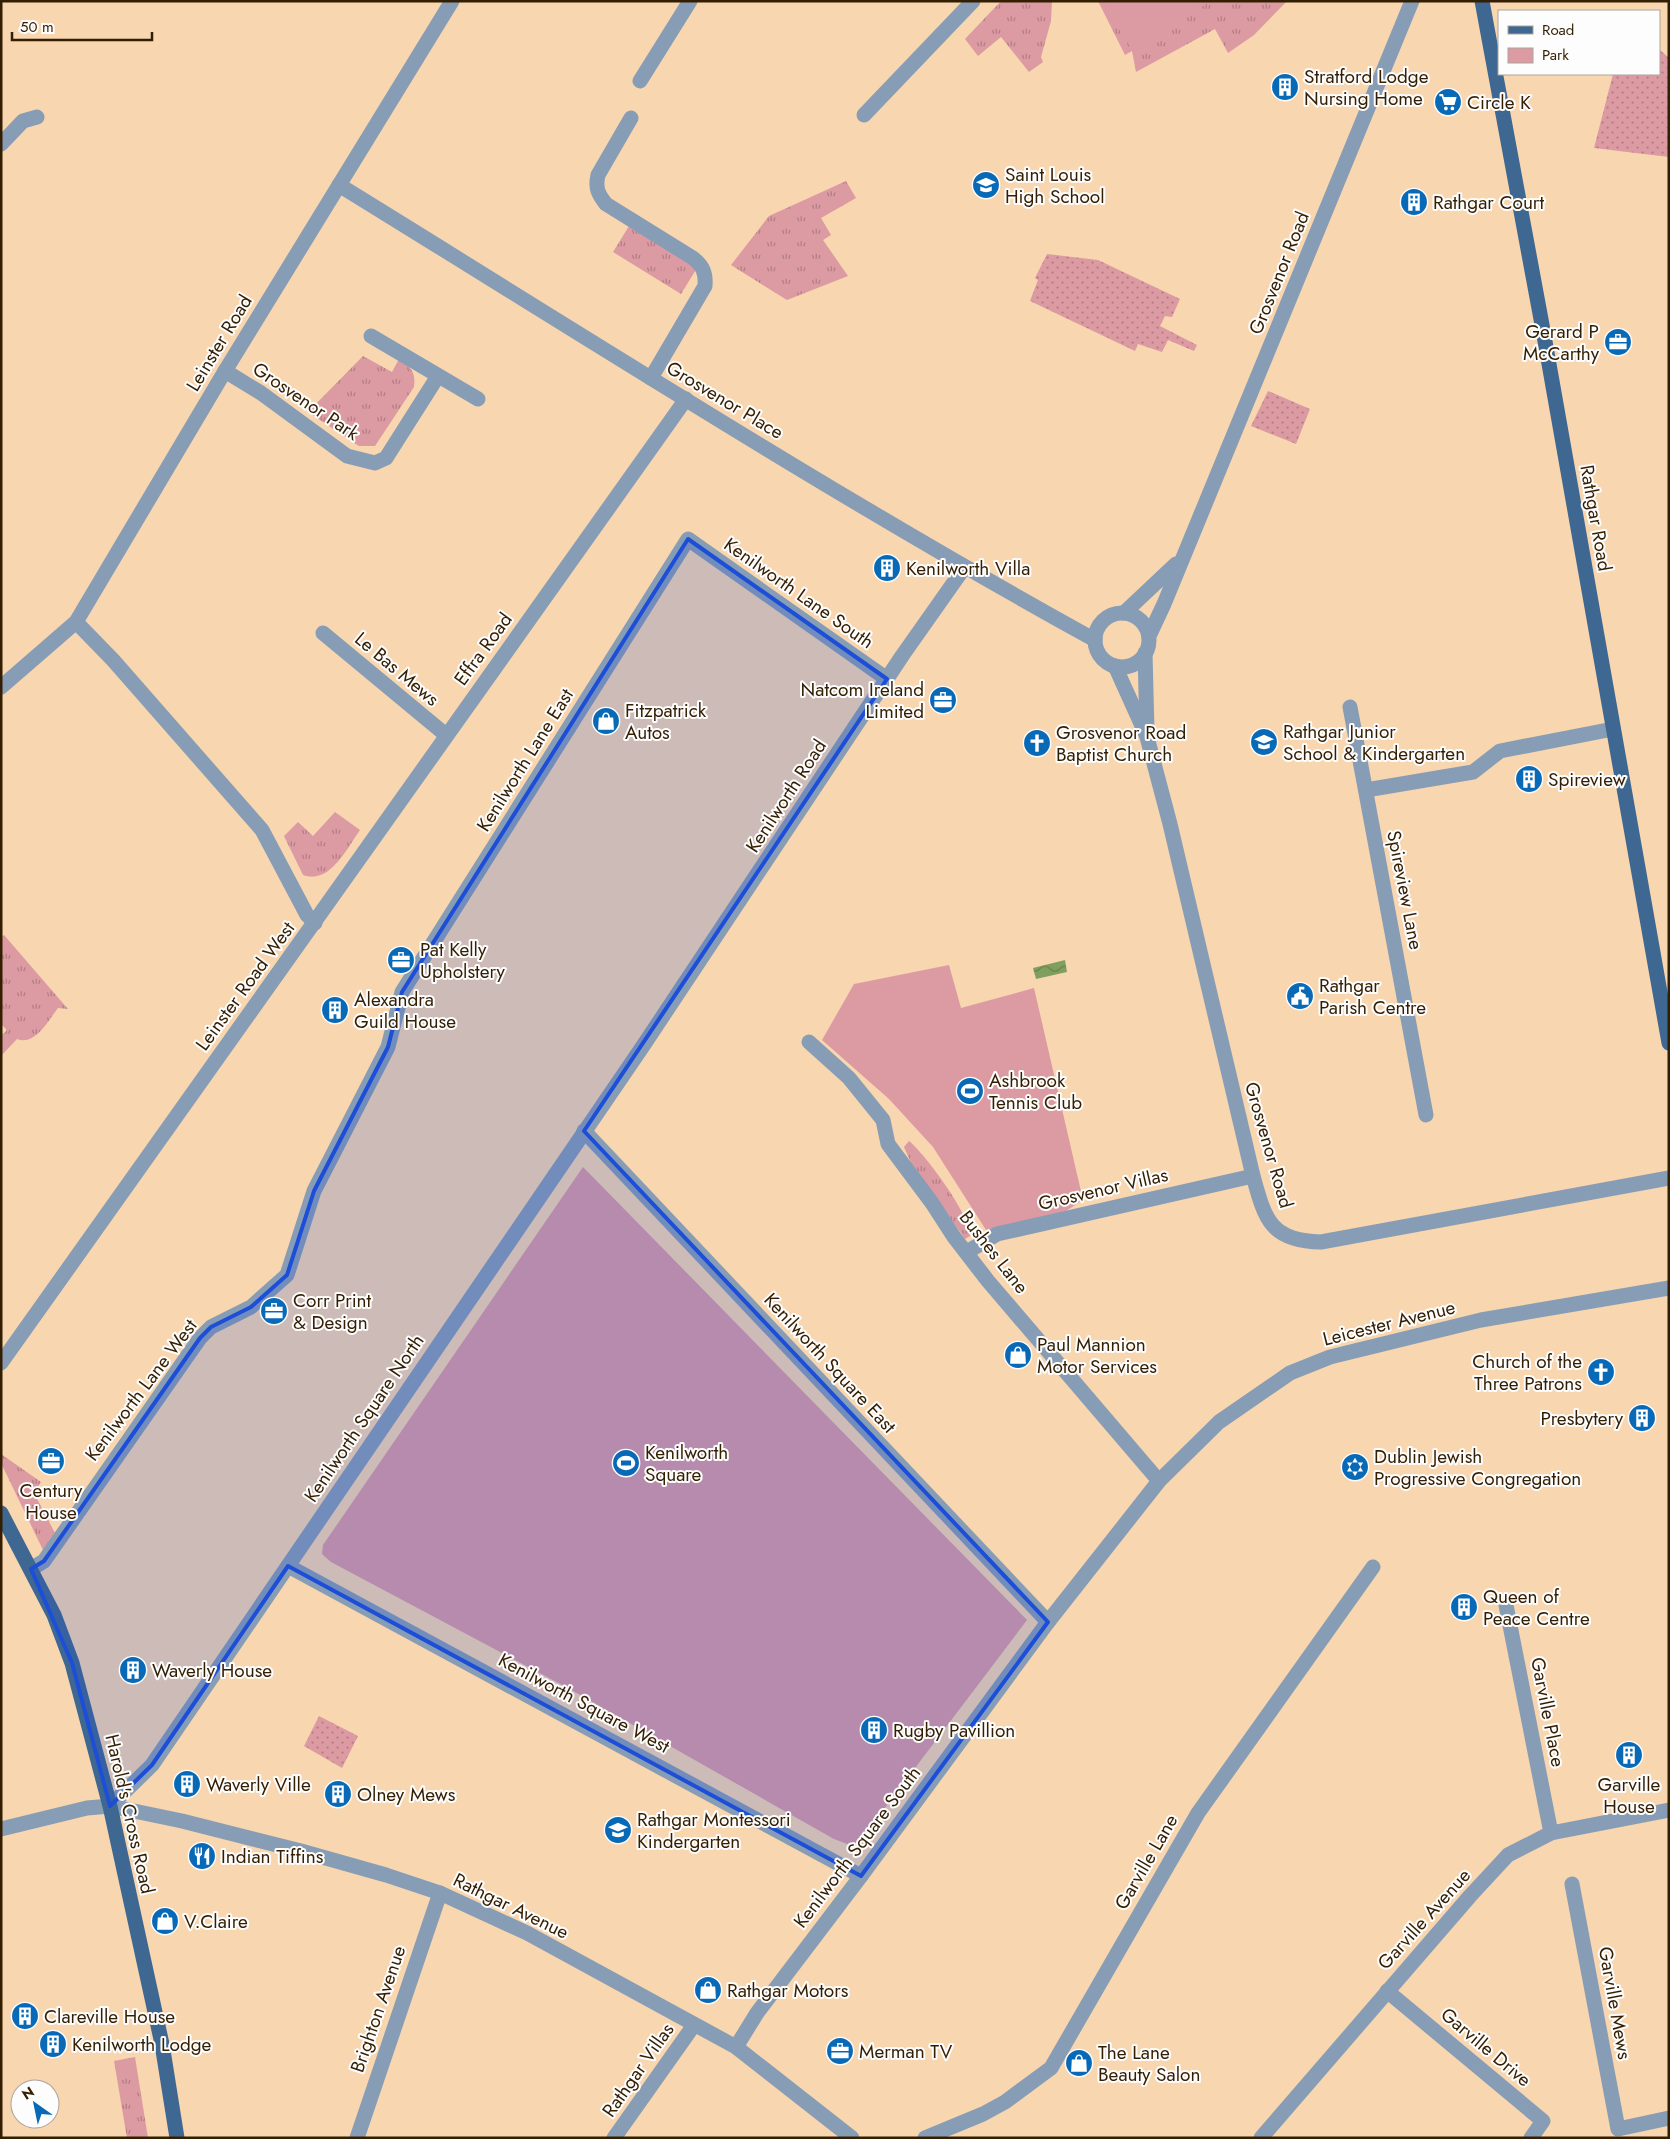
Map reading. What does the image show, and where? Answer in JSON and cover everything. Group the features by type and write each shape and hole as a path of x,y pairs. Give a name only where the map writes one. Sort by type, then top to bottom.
{"main road":[{"name":"Rathgar Road","path":"1482,1 1543,330 1669,1043"},
{"name":"Harold's Cross Road","path":"1,1512 54,1615 72,1663 110,1806 162,2044 177,2138"}],"street":[{"name":"Leinster Road","path":"1,687 76,622 225,371 452,1"},
{"path":"640,81 690,1"},
{"path":"864,115 973,1"},
{"name":"Grosvenor Road","path":"1148,636 1164,604 1412,1"},
{"path":"1,144 23,121 38,117"},
{"path":"631,118 598,176 596,186 598,195 606,204 693,258 701,265 706,274 706,286 650,378"},
{"name":"Grosvenor Place","path":"339,185 852,502 964,568 1095,640"},
{"path":"371,336 478,399"},
{"name":"Grosvenor Park","path":"225,371 261,393 347,456 375,463 386,458 438,376"},
{"name":"Effra Road","path":"315,923 446,735 686,399"},
{"name":"Kenilworth Lane South","path":"688,539 887,679"},
{"name":"Kenilworth Lane East","path":"398,1004 402,992 688,539"},
{"name":"Grosvenor Road","path":"1124,613 1181,560"},
{"name":"Kenilworth Road","path":"643,1046 887,679 964,568"},
{"path":"1124,613 1140,620 1148,636 1145,653 1132,665 1115,666 1101,656 1095,640 1100,624 1107,618 1124,613"},
{"name":"Leinster Road West","path":"1,1363 315,923 307,915 262,830 113,660 76,622"},
{"name":"Le Bas Mews","path":"323,633 446,735"},
{"name":"Grosvenor Road","path":"1145,653 1147,737"},
{"name":"Grosvenor Road","path":"1115,666 1147,737 1172,833 1253,1176 1264,1215 1276,1228 1288,1238 1304,1242 1321,1242 1669,1178"},
{"name":"Spireview Lane","path":"1350,707 1426,1115"},
{"path":"1366,790 1473,772 1500,751 1613,729"},
{"name":"Kenilworth Lane West","path":"31,1569 44,1561 200,1338 212,1327 251,1307 288,1275 314,1192 388,1047 398,1004"},
{"name":"Bushes Lane","path":"809,1042 849,1078 883,1120 888,1144 988,1281 1159,1481"},
{"name":"Kenilworth Square North","path":"110,1806 152,1765 643,1046"},
{"name":"Kenilworth Square East","path":"584,1131 1048,1622"},
{"name":"Grosvenor Villas","path":"967,1252 997,1234 1253,1176"},
{"name":"Leicester Avenue","path":"1159,1481 1228,1416 1290,1373 1330,1357 1472,1322 1669,1288"},
{"name":"Kenilworth Square South","path":"736,2047 757,2013 862,1876 1048,1622 1159,1481"},
{"name":"Kenilworth Square West","path":"288,1566 862,1876"},
{"name":"Garville Lane","path":"925,2138 983,2114 1005,2102 1051,2068 1198,1813 1373,1567"},
{"name":"Garville Place","path":"1505,1600 1551,1833"},
{"name":"Rathgar Avenue","path":"1,1829 87,1808 110,1806 182,1821 301,1851 386,1875 440,1893 527,1934 736,2047 852,2138"},
{"name":"Garville Avenue","path":"1261,2138 1387,1990 1508,1855 1551,1833 1669,1810"},
{"name":"Garville Mews","path":"1572,1884 1616,2133 1669,2118"},
{"name":"Brighton Avenue","path":"357,2138 440,1893"},
{"name":"Garville Drive","path":"1387,1990 1544,2121 1531,2138"},
{"name":"Rathgar Villas","path":"614,2138 694,2025"}],"highlighted area":[{"path":"688,539 887,679 584,1131 1048,1622 861,1876 288,1566 152,1765 110,1806 72,1663 31,1569 44,1561 200,1338 211,1327 251,1307 287,1275 314,1191 388,1047 402,992"}],"green space":[{"path":"1001,1 1052,1 1051,21 1041,57 1043,62 1029,72 1001,37 978,56 965,39"},
{"path":"1098,1 1287,1 1254,35 1228,53 1215,29 1136,72 1132,51 1125,55"},
{"path":"1102,1 1211,1 1132,50"},
{"path":"1660,50 1669,58 1669,157 1594,148 1613,75 1660,75"},
{"path":"846,181 856,198 821,218 831,235 823,240 848,276 787,300 731,265 769,216"},
{"path":"629,226 697,268 681,294 613,252"},
{"path":"1047,254 1098,260 1180,299 1172,317 1165,316 1160,326 1197,345 1194,351 1168,340 1162,352 1138,344 1135,351 1030,301 1038,280 1035,278"},
{"path":"363,356 392,372 399,359 410,367 414,378 414,387 375,446 359,446 308,412"},
{"path":"1268,391 1310,409 1296,444 1251,426"},
{"path":"335,812 360,830 337,863 329,870 313,877 303,875 284,836 298,822 313,836"},
{"path":"4,935 68,1009 58,1008 35,1036 24,1040 17,1039 1,1056 1,1036 7,1030 1,1024 1,937"},
{"name":"Ashbrook Tennis Club","path":"949,965 961,1008 1034,988 1083,1200 1066,1211 986,1230 933,1147 889,1099 822,1040 854,984"},
{"path":"909,1141 936,1171 946,1186 963,1215 970,1236 965,1239 911,1163 904,1147"},
{"name":"Kenilworth Square","path":"583,1167 1027,1620 859,1842 850,1845 834,1839 566,1687 331,1562 322,1554 323,1545"},
{"path":"1,1454 41,1482 34,1493 55,1533 43,1550 1,1463"},
{"path":"319,1716 358,1736 342,1768 304,1746"},
{"path":"135,2057 148,2138 127,2138 114,2061"}],"water":[{"path":"1065,960 1067,972 1036,979 1033,968"}],"place":[{"name":"Stratford Lodge Nursing Home","path":"1285,87"},
{"name":"Circle K","path":"1448,102"},
{"name":"Saint Louis High School","path":"986,185"},
{"name":"Rathgar Court","path":"1414,202"},
{"name":"Gerard P McCarthy","path":"1618,342"},
{"name":"Kenilworth Villa","path":"887,568"},
{"name":"Natcom Ireland Limited","path":"943,700"},
{"name":"Fitzpatrick Autos","path":"606,721"},
{"name":"Rathgar Junior School & Kindergarten","path":"1264,742"},
{"name":"Grosvenor Road Baptist Church","path":"1037,743"},
{"name":"Spireview","path":"1529,779"},
{"name":"Pat Kelly Upholstery","path":"401,960"},
{"name":"Rathgar Parish Centre","path":"1300,996"},
{"name":"Alexandra Guild House","path":"335,1010"},
{"name":"Ashbrook Tennis Club","path":"970,1091"},
{"name":"Corr Print & Design","path":"274,1311"},
{"name":"Paul Mannion Motor Services","path":"1018,1355"},
{"name":"Church of the Three Patrons","path":"1601,1372"},
{"name":"Presbytery","path":"1642,1418"},
{"name":"Century House","path":"51,1461"},
{"name":"Kenilworth Square","path":"626,1463"},
{"name":"Dublin Jewish Progressive Congregation","path":"1355,1467"},
{"name":"Queen of Peace Centre","path":"1464,1607"},
{"name":"Waverly House","path":"133,1670"},
{"name":"Rugby Pavillion","path":"874,1730"},
{"name":"Garville House","path":"1629,1755"},
{"name":"Waverly Ville","path":"187,1784"},
{"name":"Olney Mews","path":"338,1794"},
{"name":"Rathgar Montessori Kindergarten","path":"618,1830"},
{"name":"Indian Tiffins","path":"202,1856"},
{"name":"V.Claire","path":"165,1921"},
{"name":"Rathgar Motors","path":"708,1990"},
{"name":"Clareville House","path":"25,2016"},
{"name":"Kenilworth Lodge","path":"53,2044"},
{"name":"Merman TV","path":"840,2051"},
{"name":"The Lane Beauty Salon","path":"1079,2063"}]}
